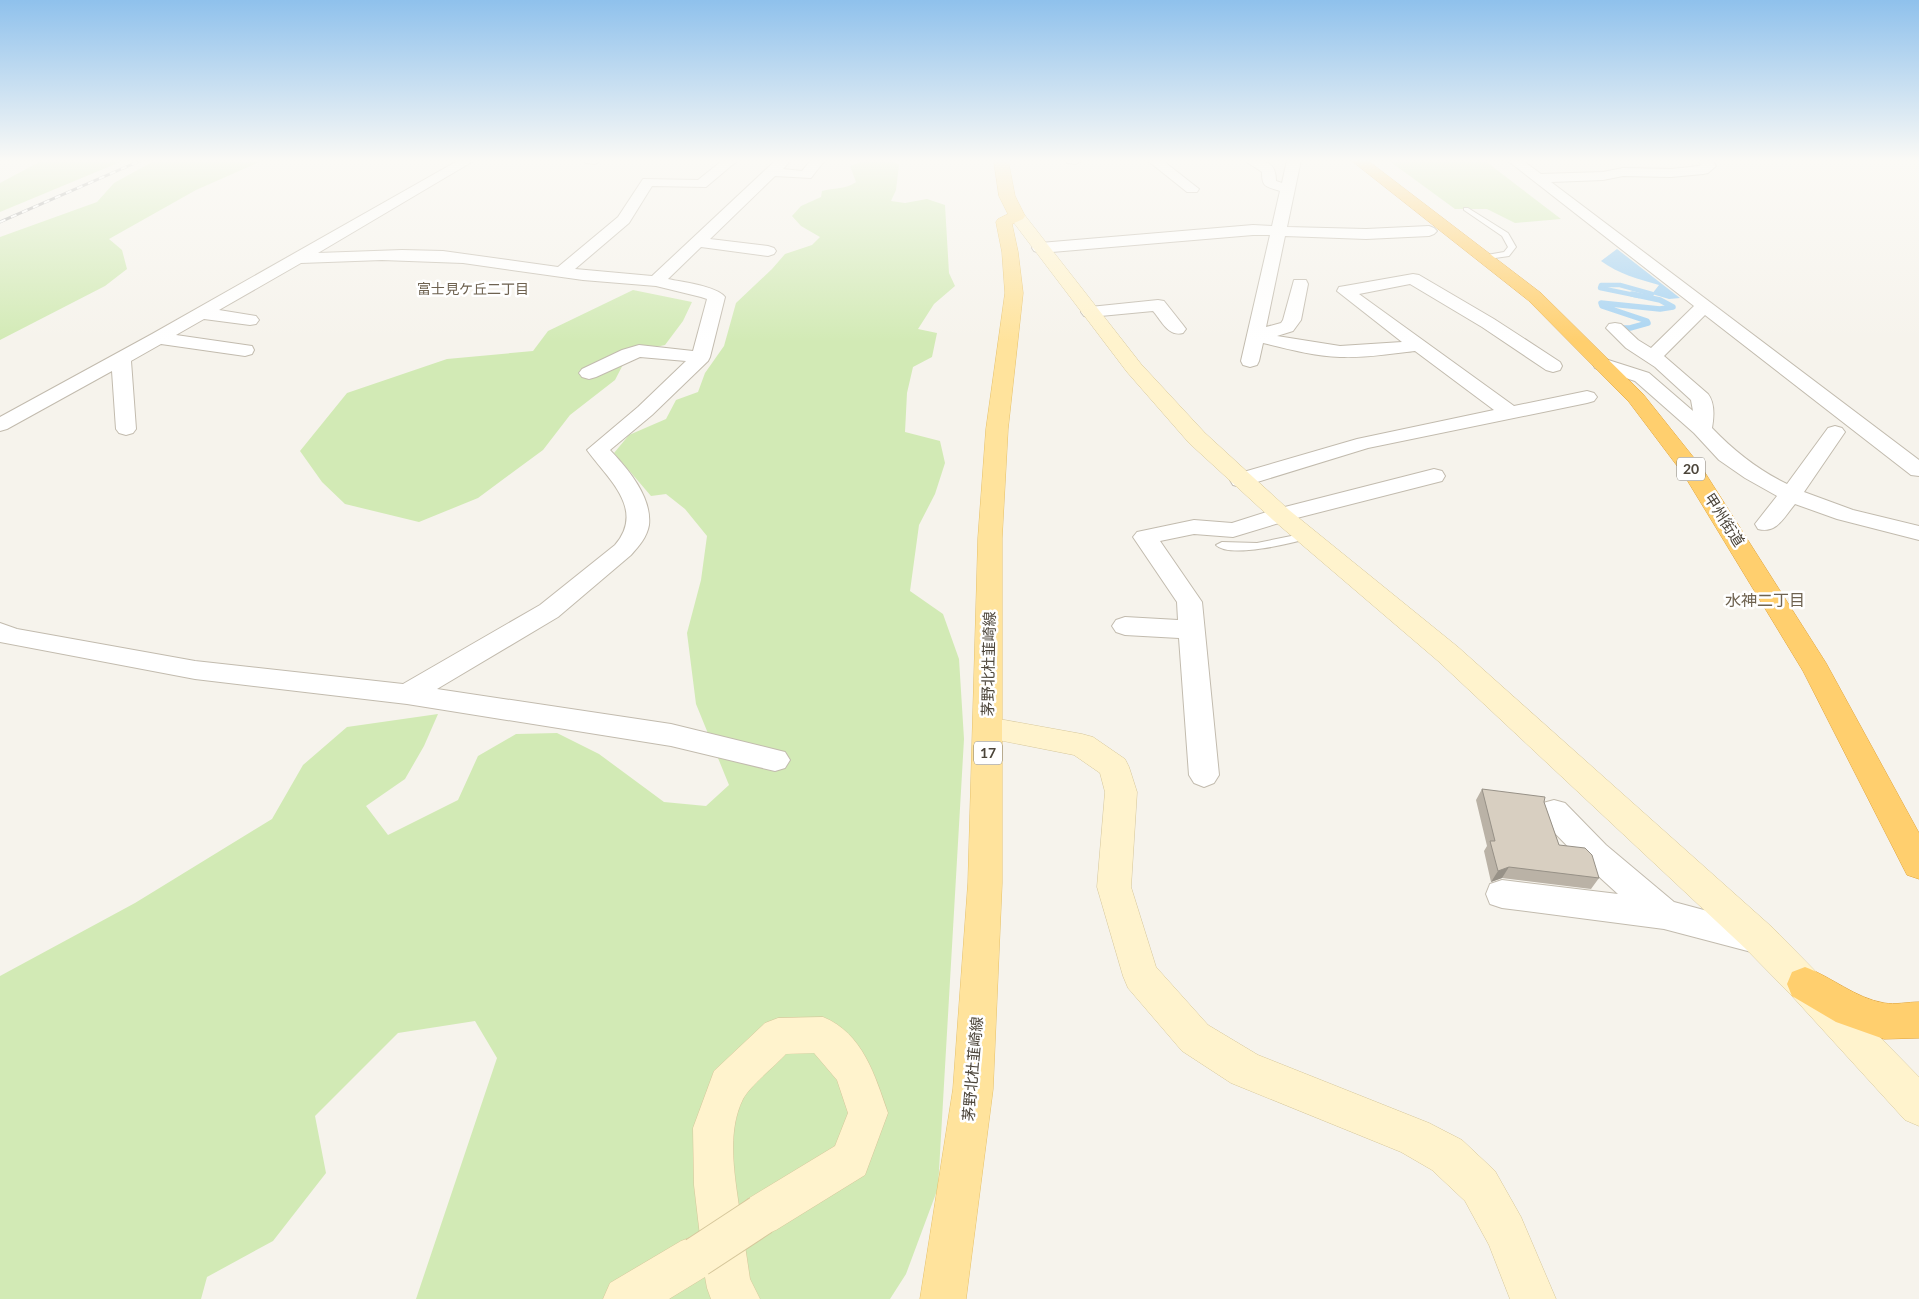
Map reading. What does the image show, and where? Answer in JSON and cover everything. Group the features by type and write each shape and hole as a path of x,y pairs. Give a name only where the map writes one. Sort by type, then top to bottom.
{"highway":[{"name":"甲州街道","path":"1436,221 1534,297 1636,398 1694,473 1816,670 1919,865"},
{"path":"1805,984 1849,1010 1884,1021 1919,1020"}],"main road":[{"name":"茅野北杜韮崎線","path":"943,1299 974,1089 985,883 991,518 996,429 1014,293 1010,252 1004,222 1007,221"}],"street":[{"path":"0,425 158,338 362,221"},
{"path":"561,272 623,221"},
{"path":"656,281 721,221"},
{"path":"1020,221 1134,368 1197,438 1281,515 1448,654 1760,939 1805,984 1919,1106"},
{"path":"1250,361 1280,221"},
{"path":"1593,221 1919,470"},
{"path":"1040,248 1253,230 1366,234 1429,231"},
{"path":"698,242 768,251"},
{"path":"296,258 421,255 463,258 618,280 656,281 707,293 716,297 701,356 645,410 598,450 614,466 628,486 638,519 634,538 548,611 407,694"},
{"path":"1510,413 1345,291 1414,279 1488,323 1554,366"},
{"path":"1256,336 1287,327 1292,320 1300,284"},
{"path":"1090,312 1158,305 1177,329"},
{"path":"1652,357 1704,306"},
{"path":"201,313 250,320"},
{"path":"1615,328 1632,344 1652,357 1701,398 1704,418 1701,429"},
{"path":"1256,336 1292,345 1330,351 1374,350 1419,345"},
{"path":"158,338 245,350"},
{"path":"589,373 639,351 701,356"},
{"path":"122,358 126,429"},
{"path":"1602,364 1642,378 1701,429 1730,458 1751,473 1791,494 1828,510 1919,533"},
{"path":"1241,480 1364,443 1587,398"},
{"path":"1766,524 1791,494 1835,432"},
{"path":"1204,776 1189,602 1145,537 1194,527 1233,530 1281,515 1434,476"},
{"path":"1125,626 1191,630"},
{"path":"0,632 11,637 195,670 407,694 671,735 775,760"},
{"path":"988,728 1082,745 1114,767 1121,792 1114,887 1141,976 1195,1038 1245,1069 1415,1137 1446,1154 1480,1186 1506,1232 1533,1299"},
{"path":"1554,812 1595,854 1664,914"},
{"path":"1502,894 1664,914 1760,939"},
{"path":"626,1299 697,1257 761,1215 850,1160 868,1113 853,1068 823,1035 778,1036 728,1085 713,1128 715,1185 729,1288 737,1299"}],"lane":[{"path":"1483,221 1505,235 1512,247 1506,254 1484,258"},
{"path":"1222,545 1257,547 1306,536"}],"green space":[{"path":"45,221 142,221 109,239 122,250 127,269 105,286 0,340 0,237"},
{"path":"796,221 946,221 949,273 955,286 934,304 918,329 937,333 932,357 913,367 907,393 905,432 940,441 945,463 935,494 919,525 910,591 943,614 959,659 964,739 938,1188 906,1274 890,1299 416,1299 497,1058 475,1021 398,1033 315,1116 326,1173 273,1241 207,1277 201,1299 0,1299 0,976 135,903 272,819 303,765 347,727 438,714 424,746 405,779 366,806 388,835 458,800 478,756 516,734 557,733 599,754 664,802 706,806 729,785 696,704 687,633 701,580 707,536 685,509 666,494 651,496 614,453 629,435 666,419 676,400 698,392 705,373 724,346 736,303 785,254 812,245 820,237 801,226"},
{"path":"1510,221 1542,221 1515,223"},
{"path":"633,290 692,302 683,321 665,345 629,353 615,380 570,415 543,450 478,498 419,522 345,504 322,482 300,451 347,393 447,359 533,351 548,331"}],"water":[{"path":"1617,249 1680,298 1669,299 1652,294 1659,285 1622,273 1601,261"}],"building":[{"path":"1482,789 1545,797 1544,802 1559,845 1585,848 1592,855 1599,878 1509,867 1498,871 1490,841 1495,841"}],"waterway":[{"path":"1639,296 1600,288 1601,285 1620,285 1652,294"},
{"path":"1615,328 1630,328 1648,323 1647,321 1602,306 1601,303 1660,309 1673,307 1660,300 1632,294"}],"district":[{"name":"富士見ケ丘二丁目","path":"473,289"},
{"name":"水神二丁目","path":"1765,600"}]}
